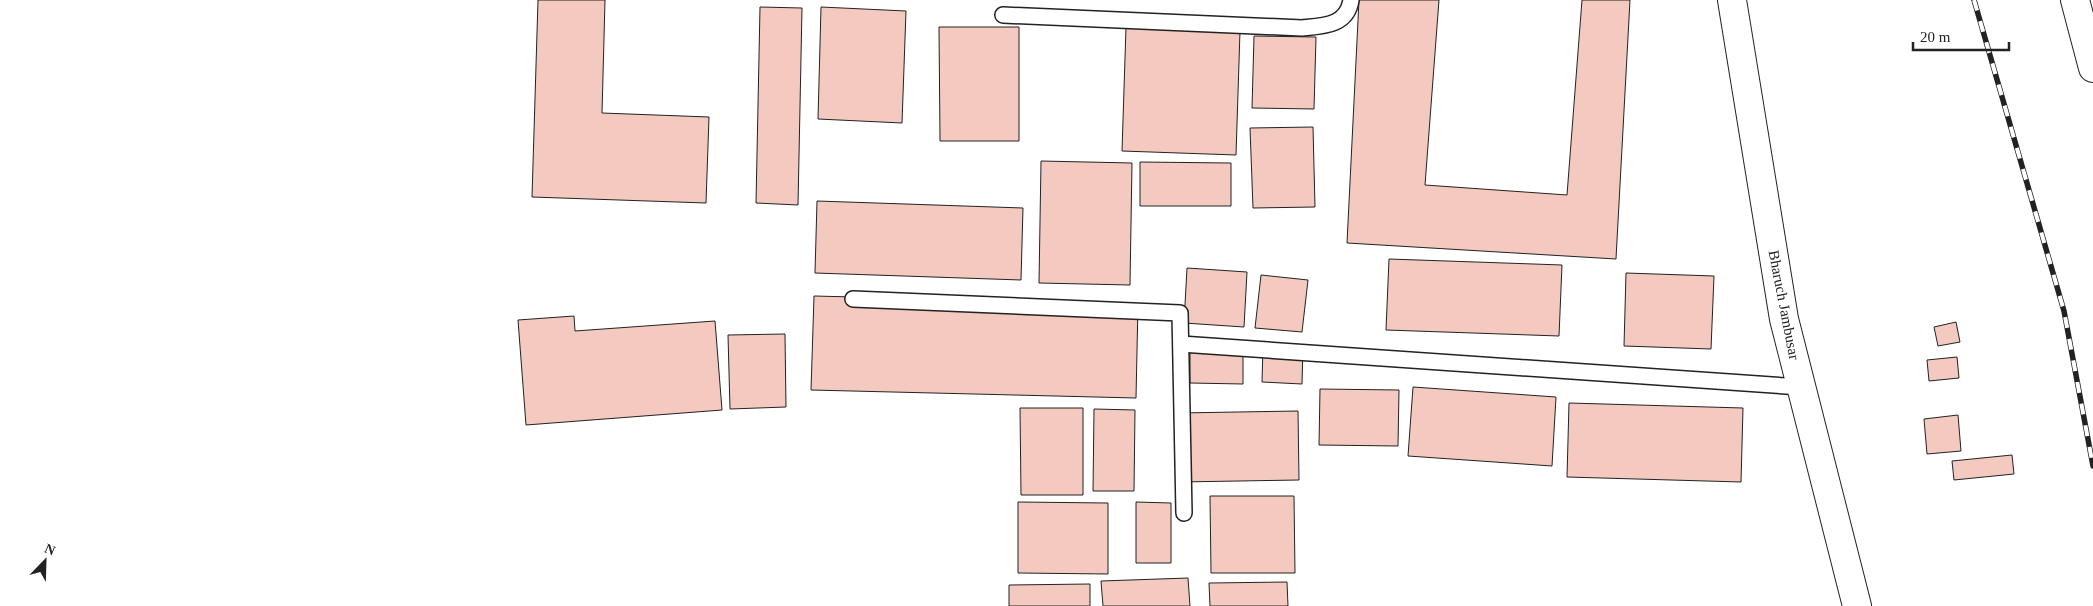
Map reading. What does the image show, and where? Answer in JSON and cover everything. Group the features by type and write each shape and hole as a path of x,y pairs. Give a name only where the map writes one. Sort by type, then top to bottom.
{"main road":[{"name":"Bharuch Jambusar","path":"1732,0 1784,320 1857,606"},
{"path":"2075,0 2093,68"}],"lane":[{"path":"1003,15 1302,28 1333,25 1342,17 1351,0"},
{"path":"853,299 1180,313 1184,513"},
{"path":"1181,344 1802,387"}],"building":[{"path":"538,0 605,0 602,113 709,117 706,203 532,197"},
{"path":"1359,0 1439,0 1425,185 1567,195 1582,0 1630,0 1616,259 1347,243"},
{"path":"760,7 802,8 798,205 756,203"},
{"path":"821,7 906,11 902,123 818,119"},
{"path":"939,27 1019,27 1019,141 940,141"},
{"path":"1126,27 1240,31 1236,155 1122,151"},
{"path":"1254,36 1316,37 1314,109 1252,108"},
{"path":"1313,127 1315,207 1253,208 1250,128"},
{"path":"1041,161 1132,163 1130,285 1039,283"},
{"path":"1140,162 1231,163 1231,206 1140,206"},
{"path":"817,201 1023,208 1021,280 815,273"},
{"path":"1389,259 1562,265 1559,336 1386,330"},
{"path":"1187,268 1247,272 1244,327 1184,323"},
{"path":"1626,273 1714,276 1711,349 1624,346"},
{"path":"1261,275 1308,280 1302,332 1255,328"},
{"path":"814,296 1138,304 1136,398 811,390"},
{"path":"574,316 575,331 715,321 722,410 526,425 518,320"},
{"path":"1956,322 1960,342 1938,346 1934,327"},
{"path":"785,334 786,407 730,409 728,335"},
{"path":"1243,345 1243,384 1190,383 1190,346"},
{"path":"1263,345 1303,347 1302,384 1262,382"},
{"path":"1957,357 1959,378 1929,381 1927,360"},
{"path":"1413,387 1556,397 1552,466 1408,456"},
{"path":"1320,389 1399,390 1398,446 1319,445"},
{"path":"1569,403 1743,408 1741,482 1567,477"},
{"path":"1020,408 1083,408 1083,495 1021,495"},
{"path":"1094,409 1135,410 1134,491 1093,491"},
{"path":"1298,411 1299,480 1179,482 1178,413"},
{"path":"1958,415 1961,451 1927,454 1924,419"},
{"path":"2012,455 2014,474 1954,480 1952,461"},
{"path":"1210,496 1294,496 1295,573 1211,573"},
{"path":"1018,502 1108,503 1108,574 1018,573"},
{"path":"1136,502 1171,503 1171,563 1136,563"},
{"path":"1188,578 1190,606 1103,606 1101,581"},
{"path":"1287,582 1288,606 1210,606 1209,583"},
{"path":"1090,584 1090,606 1009,606 1009,585"}],"railway":[{"path":"1974,0 2064,311 2093,466"}]}
